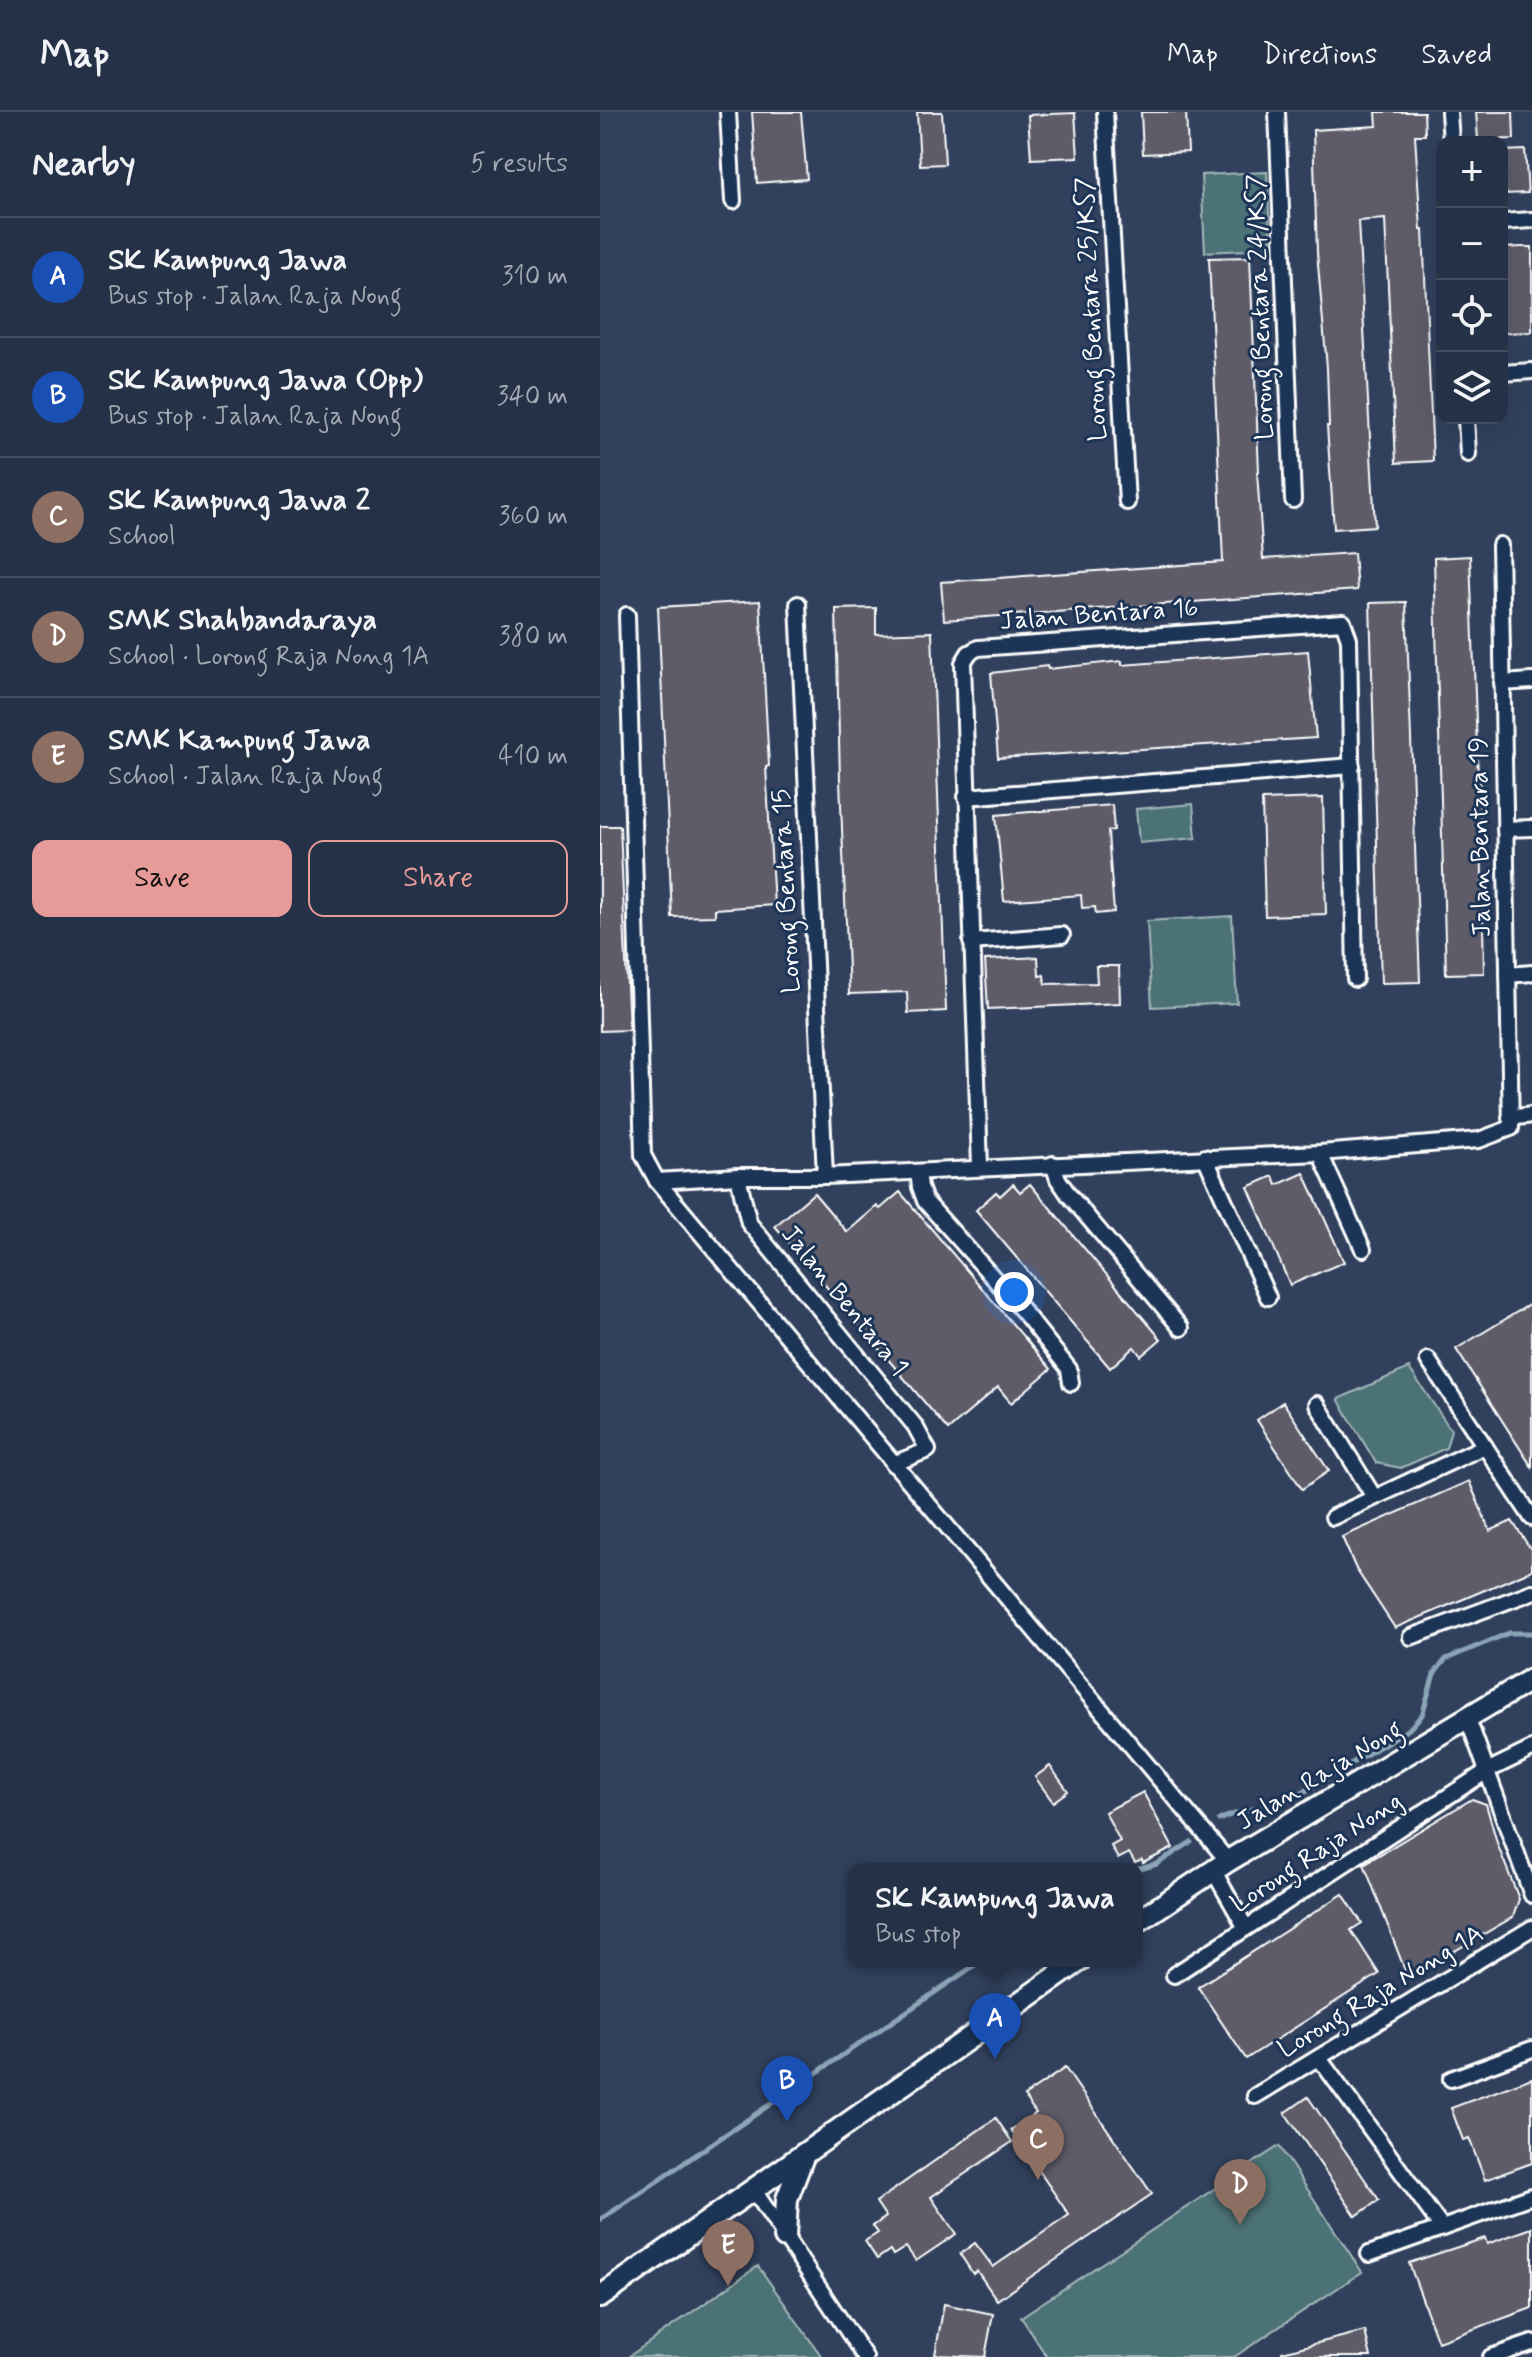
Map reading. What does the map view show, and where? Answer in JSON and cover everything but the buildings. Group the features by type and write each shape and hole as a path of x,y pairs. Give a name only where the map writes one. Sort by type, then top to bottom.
{"main road":[{"name":"Jalan Raja Nong","path":"1143,1918 1220,1866 1532,1679"},
{"path":"600,2297 1070,1967"},
{"path":"785,2237 787,2199 794,2174 806,2150"}],"street":[{"path":"728,112 733,201"},
{"name":"Lorong Bentara 25/KS7","path":"1105,112 1127,502"},
{"name":"Lorong Bentara 24/KS7","path":"1277,112 1293,500"},
{"path":"1449,112 1451,136"},
{"path":"1508,222 1532,220"},
{"path":"1508,373 1532,371"},
{"path":"1466,424 1468,454"},
{"name":"Jalan Bentara 19","path":"1500,545 1510,1123"},
{"name":"Lorong Bentara 15","path":"798,604 825,1176"},
{"path":"627,615 643,1155 657,1181 893,1464 1220,1866 1246,1928"},
{"name":"Jalan Bentara 16","path":"980,1167 963,663 969,653 978,648 1343,622 1349,639 1355,979"},
{"path":"1502,683 1532,681"},
{"path":"966,797 1352,766"},
{"path":"1505,829 1532,828"},
{"path":"971,942 1062,935"},
{"path":"1508,975 1532,973"},
{"path":"657,1181 1320,1153 1479,1140 1532,1115"},
{"path":"1320,1153 1363,1249"},
{"path":"1205,1157 1268,1297"},
{"path":"1053,1164 1058,1179 1069,1195 1181,1328"},
{"path":"918,1172 925,1201 1022,1310 1069,1369 1071,1383"},
{"name":"Jalan Bentara 1","path":"738,1176 749,1223 915,1426 928,1450 893,1464"},
{"path":"1428,1360 1532,1518"},
{"path":"1317,1404 1374,1497"},
{"path":"1333,1517 1485,1446"},
{"path":"1411,1637 1532,1592"},
{"path":"1468,1719 1532,1895"},
{"name":"Lorong Raja Nong","path":"1174,1975 1487,1771 1532,1749"},
{"name":"Lorong Raja Nong 1A","path":"1255,2096 1532,1928"},
{"path":"1451,2079 1532,2049"},
{"path":"1319,2058 1442,2228"},
{"path":"753,2189 865,2357"},
{"path":"1369,2254 1532,2196"},
{"path":"1491,2357 1532,2343"}],"green space":[{"path":"1267,172 1271,249 1205,252 1201,175"},
{"path":"1193,804 1196,838 1139,843 1136,809"},
{"path":"1232,916 1237,1003 1152,1007 1147,921"},
{"path":"1409,1368 1451,1430 1446,1448 1401,1468 1376,1463 1338,1399"},
{"path":"1279,2146 1362,2272 1234,2357 1047,2357 1021,2317"},
{"path":"758,2266 822,2357 628,2357"}],"waterway":[{"path":"1219,1820 1292,1799 1409,1729 1422,1715 1434,1674 1446,1659 1509,1633 1532,1633"},
{"path":"1143,1868 1157,1864 1191,1842"},
{"path":"600,2220 972,1967"}],"place":[{"name":"SK Kampung Jawa","path":"995,2059"},
{"name":"SK Kampung Jawa (Opp)","path":"787,2122"},
{"name":"SK Kampung Jawa 2","path":"1038,2180"},
{"name":"SMK Shahbandaraya","path":"1240,2225"},
{"name":"SMK Kampung Jawa","path":"728,2286"}]}
